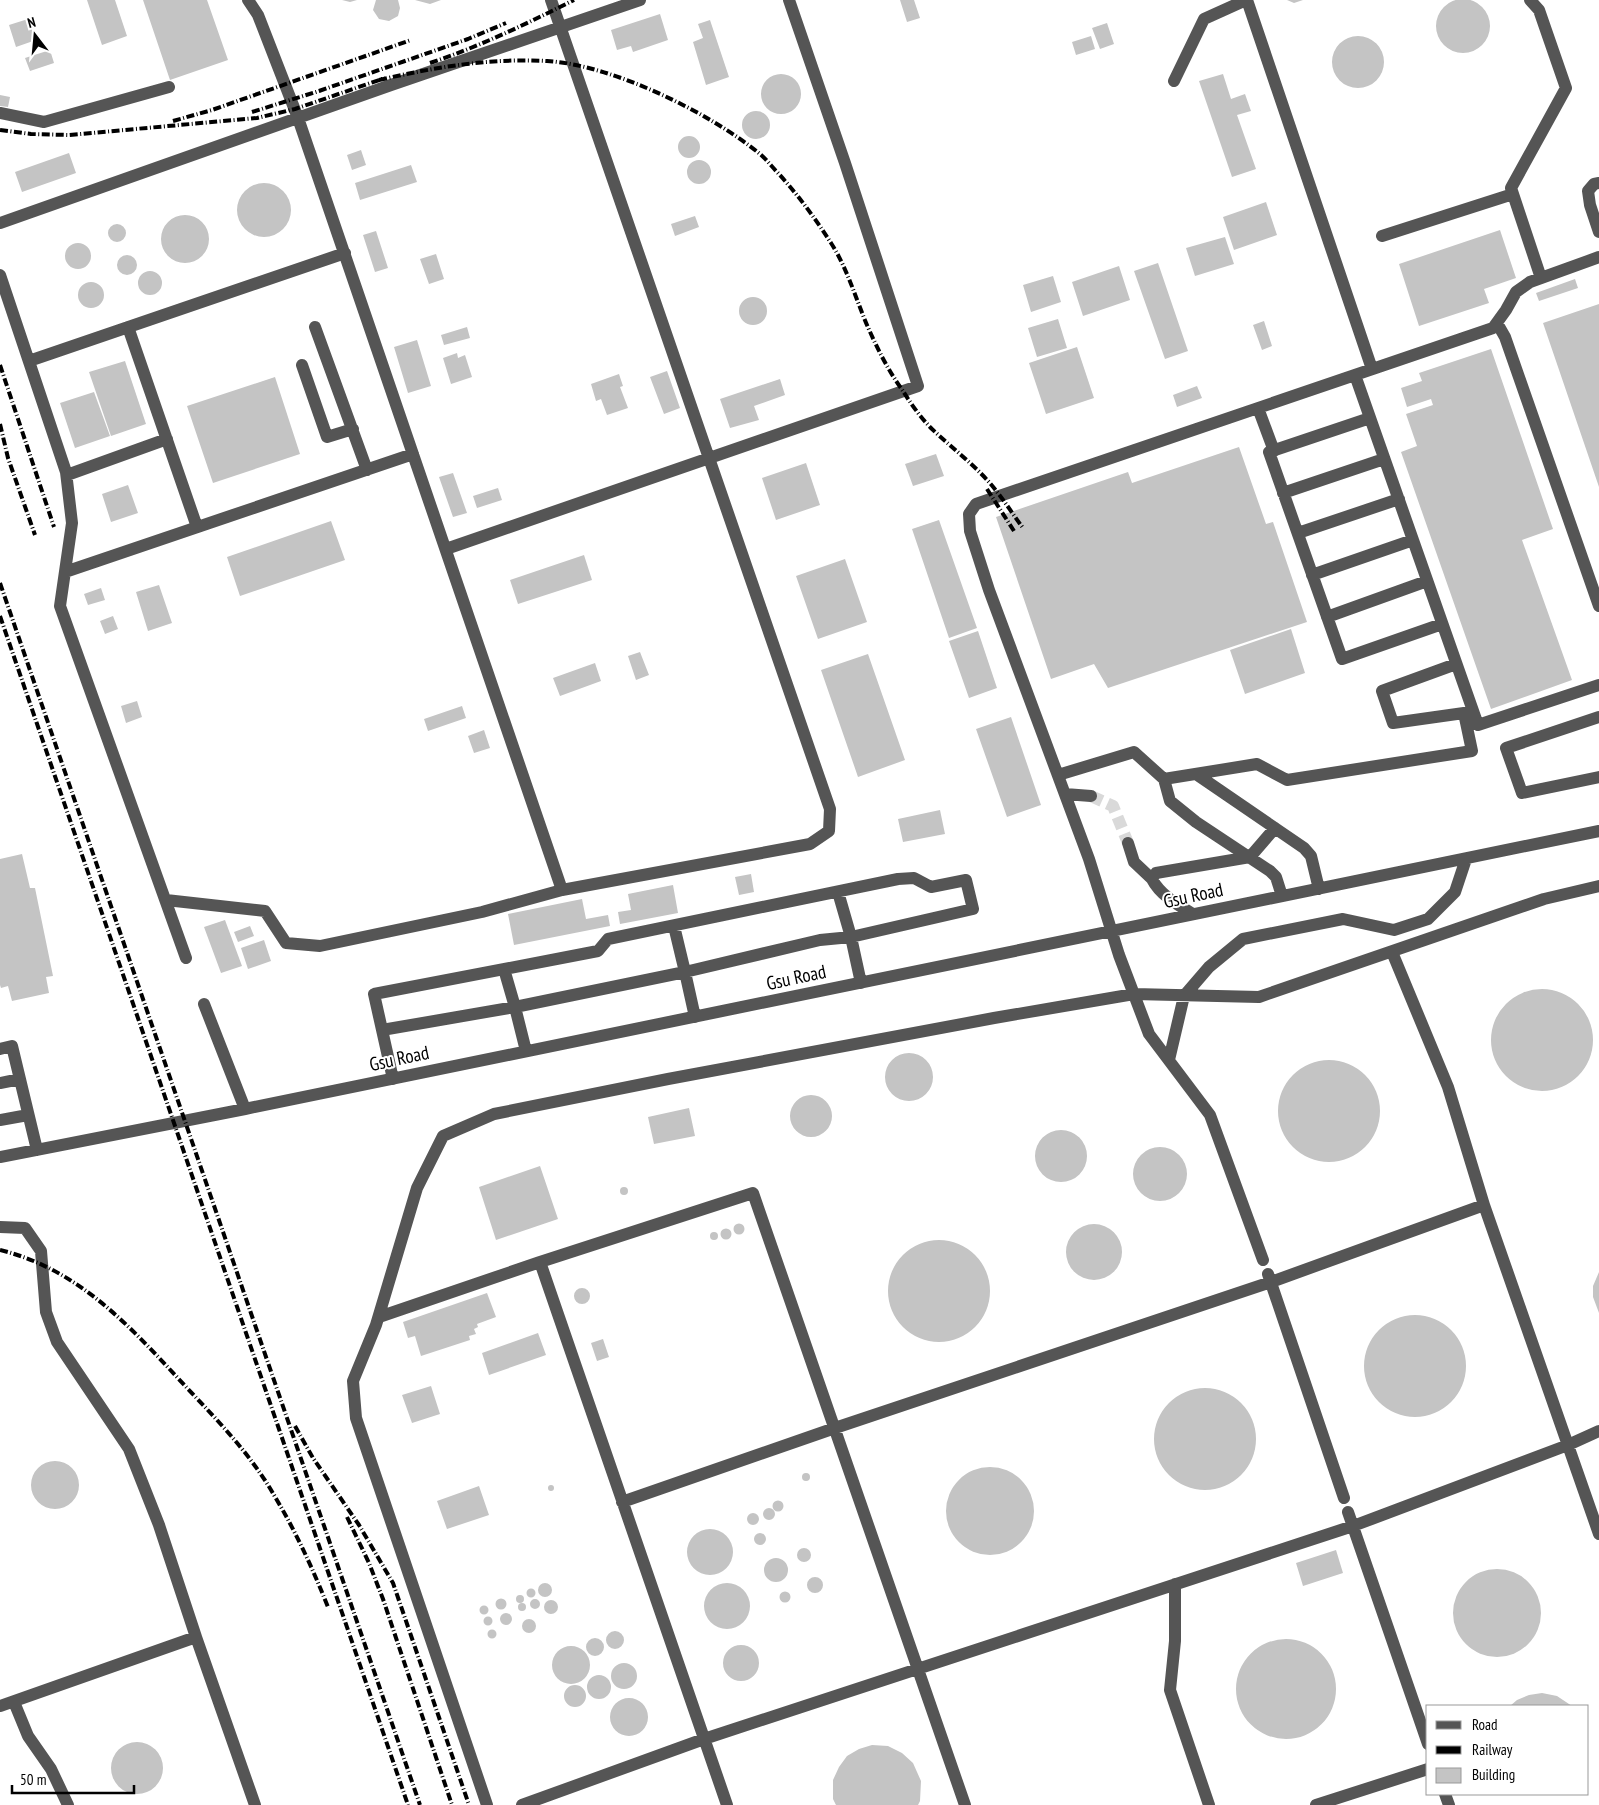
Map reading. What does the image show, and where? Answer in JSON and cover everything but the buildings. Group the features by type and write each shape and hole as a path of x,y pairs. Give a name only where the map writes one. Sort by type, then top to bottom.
{"street":[{"path":"248,0 258,15 298,118 562,890"},
{"path":"166,900 265,911 286,944 320,946 482,912 562,890 810,844 829,831 830,809 551,0"},
{"path":"0,223 640,0"},
{"path":"446,549 918,386 789,0"},
{"path":"1174,81 1204,19 1247,0 1372,369"},
{"path":"1530,0 1539,10 1566,88 1511,188 1541,278"},
{"path":"0,113 44,122 169,87"},
{"path":"1599,183 1594,184 1588,191 1590,205 1599,232"},
{"path":"1382,236 1513,194"},
{"path":"29,361 344,253"},
{"path":"1263,1260 1210,1115 1149,1034 1111,932 1089,859 988,590 970,531 969,514 976,504 1493,328 1516,292 1530,282 1599,257"},
{"path":"0,275 67,475 72,522 60,606 186,958"},
{"path":"1496,323 1506,336 1594,578 1599,606"},
{"path":"128,327 197,527"},
{"path":"315,327 367,470"},
{"path":"302,365 327,437 352,429"},
{"path":"1164,779 1257,764 1287,780 1472,750 1469,713 1456,664 1355,375"},
{"path":"1258,408 1274,451"},
{"path":"1370,418 1269,452 1283,493 1342,659 1442,624"},
{"path":"67,475 167,439"},
{"path":"65,572 413,454"},
{"path":"1283,493 1384,459"},
{"path":"1298,533 1399,499"},
{"path":"1312,575 1413,540"},
{"path":"1328,617 1427,581"},
{"path":"1456,664 1382,691 1393,723 1469,713"},
{"path":"1469,713 1478,725 1599,684"},
{"path":"1599,717 1506,748 1522,793 1599,777"},
{"path":"1058,775 1134,752 1164,779 1170,802 1196,822 1270,871 1276,877 1282,896"},
{"path":"1196,774 1304,848 1311,856 1319,889"},
{"path":"1065,794 1091,796"},
{"path":"1152,879 1156,873 1250,857 1275,828"},
{"name":"Gsu Road","path":"0,1157 526,1052 1599,831"},
{"path":"1128,844 1134,862 1152,879 1156,886 1170,899 1193,914"},
{"path":"1169,1060 1184,996 1209,967 1243,940 1343,919 1394,930 1428,919 1455,892 1466,859"},
{"path":"382,1030 514,1007 684,972 820,940 851,936 973,909 966,880 931,887 914,878 898,879 608,939 598,951 374,994 382,1030 393,1079"},
{"path":"487,1805 356,1418 353,1381 379,1317 417,1188 443,1136 494,1114 668,1079 826,1051 994,1018 1134,994 1259,998 1544,899 1599,886"},
{"path":"838,892 851,936 861,983"},
{"path":"674,926 695,1017"},
{"path":"1392,952 1448,1087 1484,1205 1599,1534"},
{"path":"504,969 526,1052"},
{"path":"204,1004 245,1109"},
{"path":"0,1049 12,1046 37,1150"},
{"path":"0,1083 20,1079"},
{"path":"0,1120 28,1115"},
{"path":"379,1317 540,1262 753,1193 965,1805"},
{"path":"622,1502 1484,1205"},
{"path":"0,1227 25,1228 41,1252 46,1312 58,1342 129,1449 159,1525 255,1805"},
{"path":"540,1262 727,1805"},
{"path":"1269,1278 1344,1498"},
{"path":"522,1805 704,1739 1353,1526 1568,1445 1599,1431"},
{"path":"1348,1512 1426,1738"},
{"path":"1176,1584 1175,1641 1170,1690 1209,1805"},
{"path":"0,1706 196,1637"},
{"path":"14,1702 28,1736 51,1769 68,1805"},
{"path":"1316,1805 1426,1770"}],"tunnel":[{"path":"1091,796 1113,806 1128,843"}],"railway":[{"path":"430,63 485,42 574,0"},
{"path":"252,112 319,91 468,39 506,23"},
{"path":"173,121 212,110 411,40"},
{"path":"379,80 442,67 483,62 525,60 573,64 630,81 688,108 739,138 763,156 785,181 831,243 843,265 878,349 913,406 932,429 989,482 1023,528"},
{"path":"0,130 31,134 69,135 257,118 295,109 385,78"},
{"path":"0,365 54,527"},
{"path":"0,424 8,458 35,535"},
{"path":"987,489 1014,531"},
{"path":"0,583 420,1805"},
{"path":"0,616 408,1805"},
{"path":"0,1250 29,1259 81,1287 126,1325 212,1414 265,1480 303,1550 328,1607"},
{"path":"295,1426 313,1458 359,1525 393,1583 469,1805"},
{"path":"347,1517 369,1563 383,1599 452,1805"}]}
